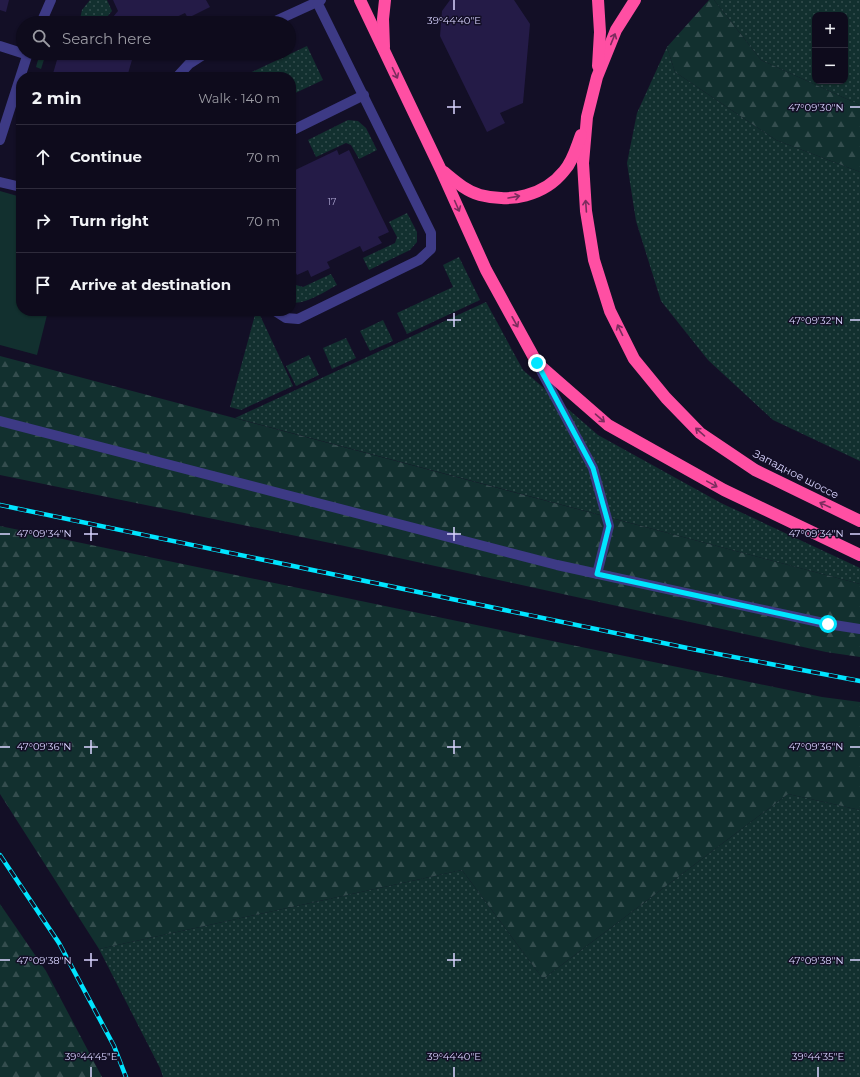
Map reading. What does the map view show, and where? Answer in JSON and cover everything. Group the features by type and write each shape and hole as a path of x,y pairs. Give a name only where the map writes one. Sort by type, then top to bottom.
{"highway":[{"path":"360,0 441,170 486,270 537,363 608,425 724,490 860,555"},
{"path":"384,51 383,19 386,0"},
{"path":"597,77 600,32 598,0"},
{"name":"Западное шоссе","path":"635,0 616,30 597,77 587,117 583,163 586,211 594,260 610,311 634,359 666,398 700,433 755,470 860,521"},
{"path":"441,170 459,185 480,195 507,199 533,194 551,184 565,171 574,156 587,117"}],"lane":[{"path":"44,16 51,0"},
{"path":"283,316 286,318 298,319 419,260 431,249 431,233 318,1 286,16"},
{"path":"0,46 16,51"},
{"path":"22,72 26,60"},
{"path":"181,72 195,60"},
{"path":"0,140 16,91"},
{"path":"296,129 364,95"},
{"path":"0,182 16,186"},
{"path":"537,363 593,468 609,526 597,574"},
{"path":"0,421 557,565 828,624 860,629"}],"green space":[{"path":"90,0 107,0 112,11 108,16 81,16 82,10"},
{"path":"709,0 714,0 761,60 860,105 860,172 776,140 675,72 667,47"},
{"path":"714,0 860,0 860,105 814,84 848,84 848,12 812,12 812,83 761,60"},
{"path":"307,46 323,80 296,93 296,72 252,72 277,60 296,60 296,51"},
{"path":"667,47 675,72 776,140 860,172 860,461 773,420 708,360 661,301 636,221 627,163 637,113"},
{"path":"38,60 44,60 41,69 36,67"},
{"path":"348,120 358,121 366,128 377,150 359,159 351,145 346,143 316,157 308,140"},
{"path":"0,191 16,196 16,316 47,316 37,355 0,345"},
{"path":"407,213 417,232 417,242 410,250 369,270 363,258 395,243 397,237 389,222"},
{"path":"459,257 480,300 407,334 397,313 453,287 443,265"},
{"path":"331,274 337,285 302,302 296,303 296,285 303,287"},
{"path":"486,302 523,370 598,435 721,503 860,568 860,584 235,418"},
{"path":"255,316 260,316 293,386 241,410 230,407"},
{"path":"383,320 393,341 370,351 360,331"},
{"path":"346,338 356,358 332,369 323,348"},
{"path":"309,355 319,375 296,386 286,366"},
{"path":"0,356 860,584 860,657 826,652 340,545 0,475"},
{"path":"0,526 822,697 860,702 860,810 788,794 543,979 462,870 99,949 0,794"},
{"path":"788,794 860,810 860,1077 163,1077 160,1068 99,949 462,870 543,979"},
{"path":"0,904 46,971 102,1077 0,1077"}],"building":[{"path":"0,0 9,0 6,12 0,10"},
{"path":"113,0 206,0 210,7 192,16 187,16 185,13 179,16 114,16 118,11"},
{"path":"450,0 514,0 530,24 523,103 500,113 505,123 487,132 440,36 442,11"},
{"path":"57,60 132,60 128,72 53,72"},
{"path":"337,150 339,155 349,150 389,232 378,237 382,243 363,252 360,246 327,262 330,268 311,277 308,270 297,275 296,170"}],"railway":[{"path":"0,505 697,650 860,681"},
{"path":"0,855 59,943 114,1046 126,1077"}],"route":[{"path":"537,363 593,468 609,526 597,574 828,624"}]}
